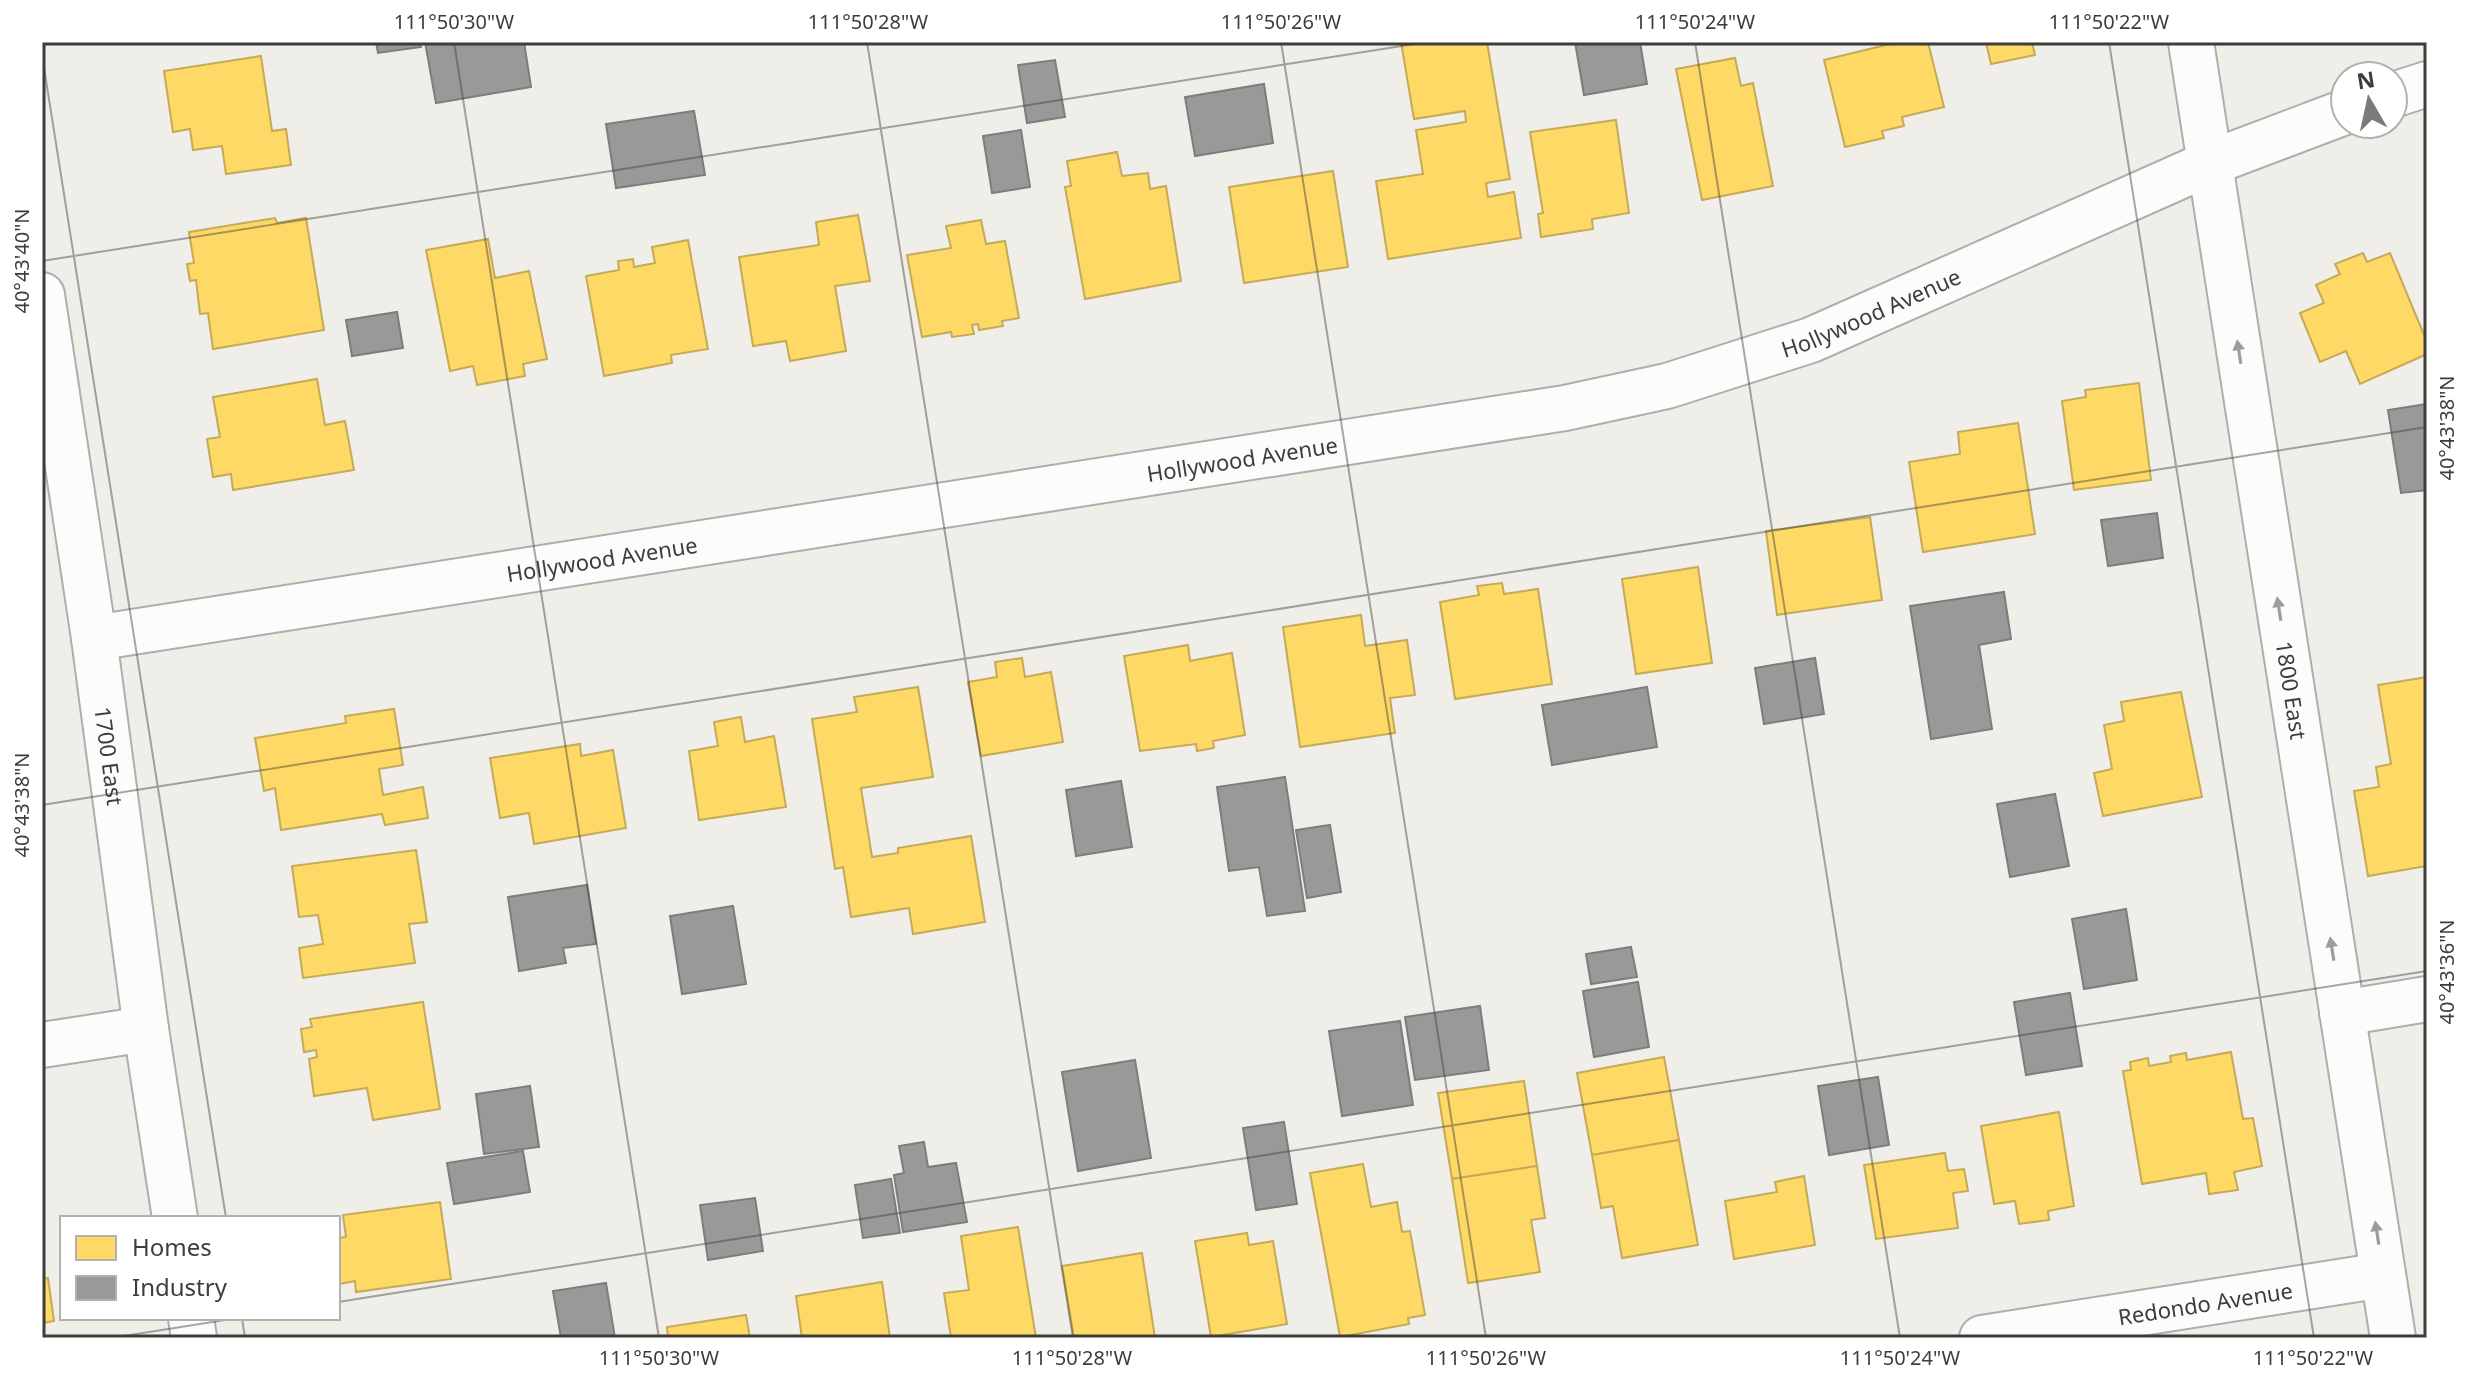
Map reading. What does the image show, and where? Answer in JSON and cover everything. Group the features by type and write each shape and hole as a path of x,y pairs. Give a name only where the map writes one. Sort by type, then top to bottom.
{"street":[{"name":"1800 East","path":"2191,42 2393,1338"},
{"name":"Hollywood Avenue","path":"94,638 1565,408 1667,386 1811,340 2210,163 2329,118"},
{"name":"1700 East","path":"42,295 94,638 146,1029 175,1216"},
{"path":"2342,1013 2427,999"},
{"path":"42,1045 146,1029"},
{"name":"Redondo Avenue","path":"1982,1338 2383,1275"}],"building: Homes":[{"path":"1401,42 1487,42 1510,179 1486,183 1488,197 1514,192 1521,238 1388,259 1376,181 1423,174 1416,130 1466,122 1465,111 1414,119"},
{"path":"1898,42 1928,42 1944,107 1902,117 1904,126 1882,131 1884,138 1845,147 1824,60"},
{"path":"1986,42 2032,42 2035,55 1991,64"},
{"path":"261,56 272,131 286,129 291,165 226,174 222,146 193,150 190,129 173,132 164,71"},
{"path":"1735,58 1741,86 1753,83 1773,186 1702,200 1676,69"},
{"path":"1616,120 1629,213 1592,219 1593,229 1541,237 1538,214 1543,213 1530,132"},
{"path":"1117,152 1122,176 1148,173 1150,189 1166,186 1181,281 1085,299 1065,187 1071,186 1067,161"},
{"path":"1333,171 1348,267 1244,283 1229,187"},
{"path":"858,215 870,281 835,286 846,351 790,361 786,341 753,346 739,257 819,245 816,222"},
{"path":"275,218 277,223 306,218 324,330 213,349 208,313 200,314 196,280 190,281 187,264 194,263 189,232"},
{"path":"981,220 986,244 1005,241 1019,318 1002,321 1003,326 979,330 978,324 972,325 974,334 952,337 951,332 922,337 907,255 951,248 946,226"},
{"path":"488,239 495,278 529,271 547,359 523,364 525,376 477,385 473,366 450,371 426,250"},
{"path":"688,240 708,349 671,355 672,363 604,376 586,276 619,270 618,261 633,259 634,267 655,263 652,247"},
{"path":"2363,253 2367,262 2390,253 2427,342 2427,354 2360,384 2346,351 2320,362 2300,313 2324,303 2316,285 2340,274 2335,264"},
{"path":"317,379 325,425 345,421 354,470 233,490 231,474 213,477 207,439 220,437 213,397"},
{"path":"2139,383 2151,480 2074,490 2062,401 2086,397 2085,390"},
{"path":"2018,423 2035,534 1923,552 1909,462 1960,454 1958,432"},
{"path":"1870,517 1882,600 1777,615 1766,531"},
{"path":"1698,567 1712,663 1636,674 1622,579"},
{"path":"1502,583 1504,594 1538,589 1552,684 1455,699 1440,602 1479,595 1477,586"},
{"path":"1361,615 1365,646 1407,640 1415,695 1390,698 1395,733 1300,747 1283,627"},
{"path":"1188,645 1190,661 1232,653 1245,735 1213,741 1214,748 1197,751 1196,744 1140,751 1124,656"},
{"path":"1022,658 1025,677 1051,672 1063,742 981,756 968,682 997,677 995,662"},
{"path":"2427,677 2427,866 2368,876 2354,791 2379,787 2376,767 2391,764 2378,685"},
{"path":"918,687 933,777 861,788 872,857 898,853 898,848 971,836 985,922 913,934 909,908 851,917 843,867 835,869 812,719 857,712 854,697"},
{"path":"2181,692 2202,797 2103,816 2094,773 2112,769 2104,725 2124,721 2121,702"},
{"path":"394,709 403,765 379,769 383,795 423,787 428,818 385,825 382,814 281,830 275,788 264,791 255,738 346,723 345,716"},
{"path":"741,717 745,742 774,736 786,807 699,820 689,751 718,746 714,722"},
{"path":"580,744 581,756 613,750 626,828 534,844 529,813 500,818 490,758"},
{"path":"416,850 427,922 409,924 415,963 303,978 299,948 323,944 318,915 299,917 292,866"},
{"path":"423,1002 440,1109 373,1120 367,1088 314,1096 309,1059 317,1057 316,1050 304,1052 301,1029 312,1027 310,1019"},
{"path":"2231,1052 2243,1119 2253,1118 2262,1166 2234,1172 2238,1190 2209,1194 2206,1173 2142,1184 2123,1071 2131,1070 2130,1062 2148,1058 2149,1066 2171,1062 2170,1056 2186,1053 2187,1060"},
{"path":"1664,1057 1679,1140 1592,1155 1577,1073"},
{"path":"1524,1081 1537,1166 1452,1179 1438,1093"},
{"path":"2059,1112 2074,1206 2048,1211 2049,1220 2019,1224 2015,1201 1994,1204 1981,1126"},
{"path":"1679,1140 1698,1245 1622,1258 1613,1206 1601,1208 1592,1155"},
{"path":"1945,1153 1948,1171 1964,1169 1968,1191 1953,1193 1958,1228 1876,1239 1864,1165"},
{"path":"1363,1164 1371,1207 1397,1202 1402,1232 1410,1231 1425,1315 1408,1318 1409,1324 1340,1337 1310,1173"},
{"path":"1537,1166 1545,1218 1531,1220 1540,1272 1468,1283 1452,1179"},
{"path":"1804,1176 1815,1245 1734,1259 1725,1201 1777,1192 1775,1182"},
{"path":"440,1202 451,1279 356,1292 355,1281 340,1284 340,1238 346,1237 343,1215"},
{"path":"1018,1227 1036,1338 951,1338 944,1293 969,1290 961,1236"},
{"path":"1247,1233 1249,1245 1273,1241 1287,1324 1211,1337 1195,1241"},
{"path":"1142,1253 1155,1338 1074,1338 1062,1266"},
{"path":"48,1278 54,1321 42,1323 42,1279"},
{"path":"882,1282 890,1338 802,1338 796,1296"},
{"path":"746,1315 750,1338 668,1338 667,1327"}],"building: Industry":[{"path":"376,42 420,42 421,47 378,53"},
{"path":"425,42 524,42 531,87 436,103"},
{"path":"1575,42 1640,42 1647,84 1584,95"},
{"path":"1055,60 1065,117 1027,123 1018,65"},
{"path":"1264,84 1273,143 1195,156 1185,97"},
{"path":"694,111 705,175 616,188 606,124"},
{"path":"1021,130 1030,187 992,193 983,136"},
{"path":"397,312 403,348 352,356 346,320"},
{"path":"2427,404 2427,490 2401,493 2388,410"},
{"path":"2157,513 2163,558 2108,566 2101,520"},
{"path":"2004,592 2011,639 1979,645 1992,729 1931,739 1910,606"},
{"path":"1815,658 1824,714 1764,724 1755,668"},
{"path":"1647,687 1657,747 1552,765 1542,705"},
{"path":"1285,777 1305,911 1267,916 1259,867 1229,871 1217,787"},
{"path":"1121,781 1132,847 1076,856 1066,790"},
{"path":"2055,794 2069,866 2010,877 1997,804"},
{"path":"1330,825 1341,892 1307,898 1296,830"},
{"path":"587,885 596,944 563,948 566,963 519,971 508,897"},
{"path":"733,906 746,984 682,994 670,916"},
{"path":"2126,909 2137,980 2084,989 2072,919"},
{"path":"1631,947 1637,977 1591,984 1586,954"},
{"path":"1638,982 1649,1047 1594,1057 1583,991"},
{"path":"2070,993 2082,1066 2026,1075 2014,1002"},
{"path":"1480,1006 1489,1070 1415,1080 1405,1017"},
{"path":"1400,1021 1413,1105 1342,1116 1329,1031"},
{"path":"1135,1060 1151,1158 1078,1171 1062,1072"},
{"path":"1878,1077 1889,1145 1829,1155 1818,1086"},
{"path":"530,1086 539,1147 484,1154 476,1094"},
{"path":"1284,1122 1297,1204 1256,1210 1243,1128"},
{"path":"924,1142 928,1167 956,1163 967,1222 903,1232 894,1175 904,1173 899,1146"},
{"path":"523,1151 530,1192 454,1204 447,1163"},
{"path":"891,1179 900,1233 863,1238 855,1185"},
{"path":"755,1198 763,1251 708,1260 700,1205"},
{"path":"606,1283 615,1338 561,1338 553,1291"}]}
